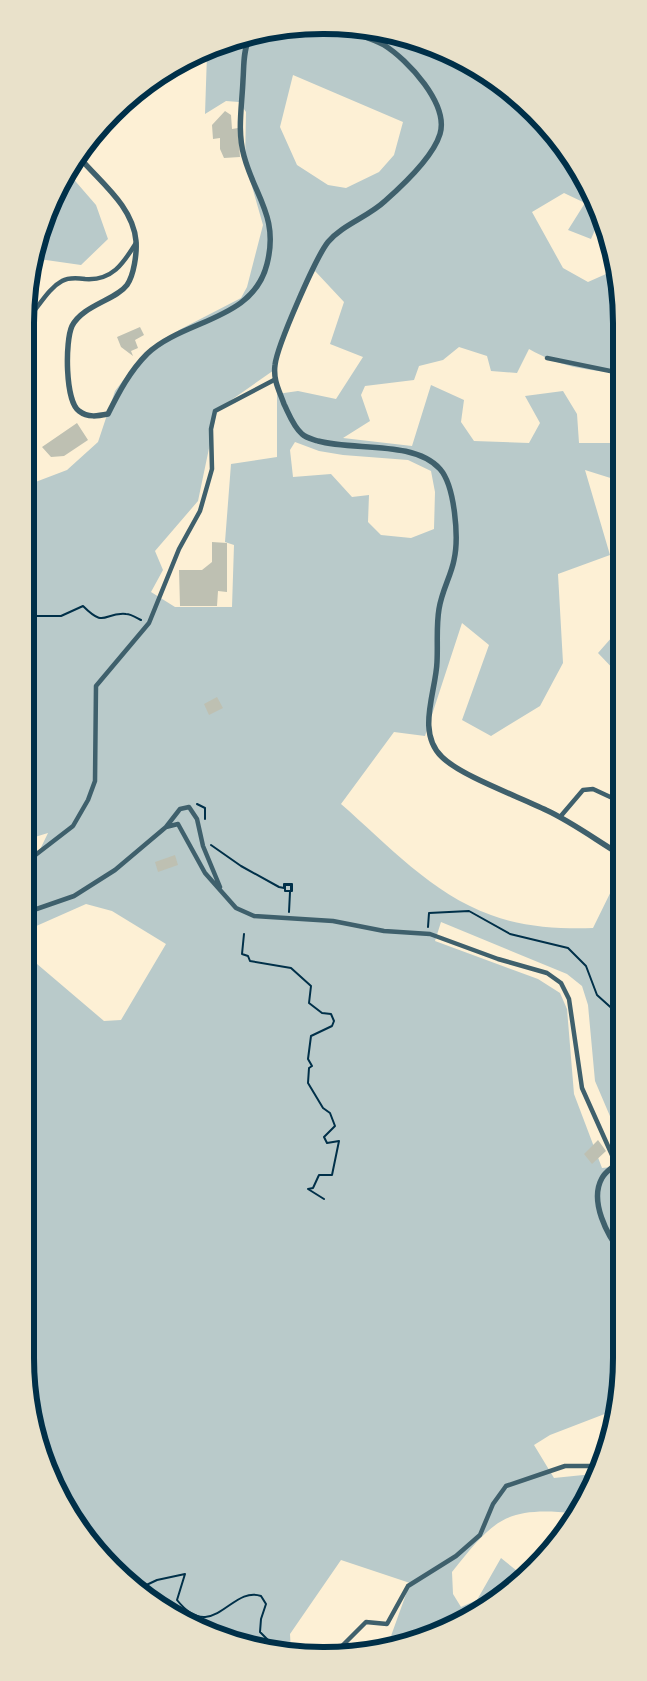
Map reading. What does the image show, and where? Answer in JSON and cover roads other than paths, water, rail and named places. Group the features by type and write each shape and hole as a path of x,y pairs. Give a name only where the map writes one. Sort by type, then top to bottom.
{"street":[{"path":"362,36 382,44 402,58 431,93 440,117 441,132 434,147 410,176 383,203 329,241 317,260 277,354 274,380 291,419 302,434 308,438 332,445 398,450 423,456 441,470 451,487 456,546 454,562 443,588 438,610 436,633 437,663 429,715 432,742 442,757 467,772 560,817 613,850"},
{"path":"84,162 112,193 132,220 136,242 134,264 126,286 83,313 72,325 68,338 69,379 73,402 79,412 86,415 108,414 128,377 148,353 169,338 243,303 259,287 267,265 271,237 268,214 244,157 240,134 245,56 248,44"},
{"path":"34,311 56,285 64,279 95,280 109,276 122,264 136,242"},
{"path":"547,358 613,372"},
{"path":"34,856 74,826 88,800 95,782 96,686 149,623 180,549 200,511 212,468 211,429 216,411 274,380"},
{"path":"560,817 583,790 594,789 613,798"},
{"path":"34,910 74,896 115,870 166,827 180,809 189,807 197,819 203,846 221,890"},
{"path":"166,827 178,824 206,873 236,908 254,916 333,921 384,931 430,934 498,959 547,973 561,983 569,999 582,1088 613,1157"},
{"path":"613,1167 602,1177 596,1195 609,1235 613,1241"},
{"path":"341,1647 366,1622 387,1624 408,1586 456,1556 480,1536 493,1504 506,1486 565,1466 592,1466"}]}
